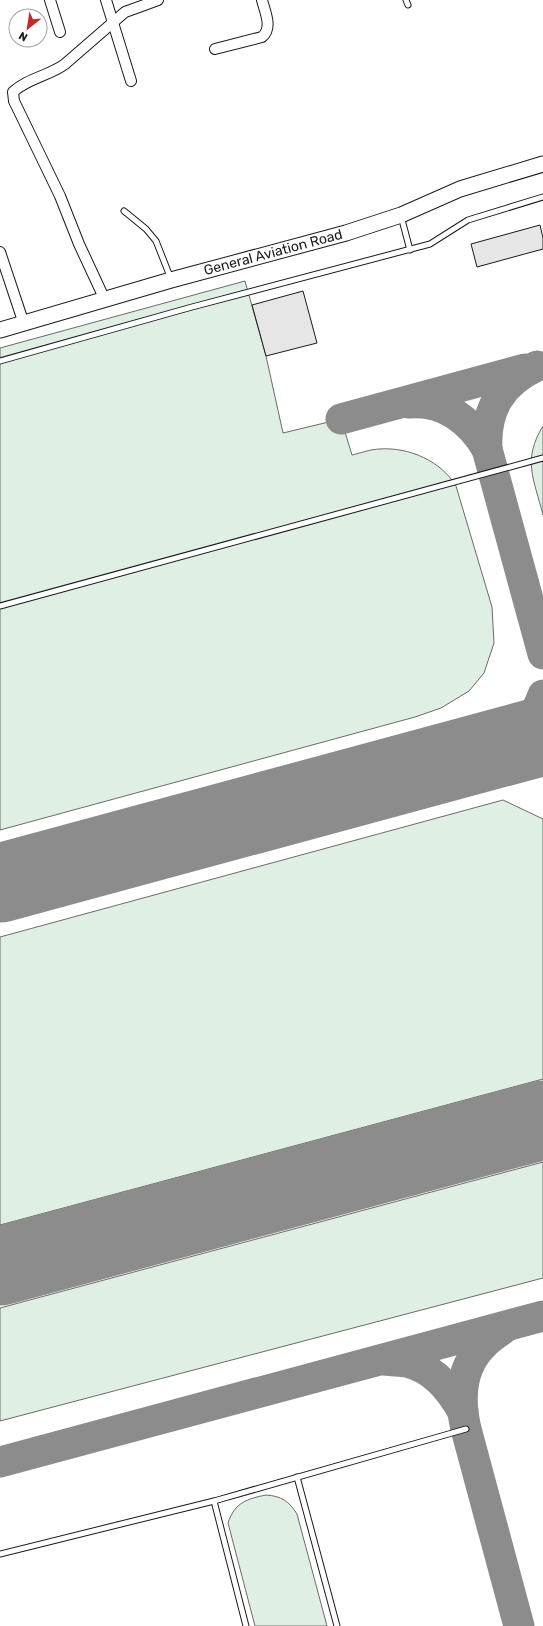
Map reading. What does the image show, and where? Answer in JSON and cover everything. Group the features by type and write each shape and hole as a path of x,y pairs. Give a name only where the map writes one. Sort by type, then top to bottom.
{"main road":[{"name":"General Aviation Road","path":"0,330 171,280 346,233 401,215 460,189 543,164"}],"street":[{"path":"50,0 60,32"},
{"path":"106,0 114,21 131,81"},
{"path":"105,300 79,244 60,196 14,102 14,92 21,84 58,69 125,12 158,0"},
{"path":"215,49 262,37 265,34 268,25 262,0"},
{"path":"0,252 24,324"}],"lane":[{"path":"0,361 410,250 434,242 468,220 543,197"},
{"path":"124,211 146,229 156,241 171,280"},
{"path":"401,215 410,250"},
{"path":"0,606 543,458"},
{"path":"0,1554 214,1501 466,1429"},
{"path":"297,1477 337,1626"},
{"path":"214,1501 246,1626"}],"green space":[{"path":"245,281 266,356 283,433 341,419 352,455 380,449 402,450 413,453 423,457 442,469 456,486 492,607 494,643 484,673 469,691 441,708 415,717 0,830 0,348"},
{"path":"543,426 543,515 534,480 531,460 533,449"},
{"path":"503,800 543,819 543,1079 0,1225 0,937"},
{"path":"543,1162 543,1278 0,1421 0,1308"},
{"path":"266,1495 284,1500 297,1514 327,1626 255,1626 228,1523 234,1510 242,1503 253,1498"}],"building":[{"path":"540,225 543,238 543,249 477,267 471,244"},
{"path":"303,291 317,343 266,356 252,305"}],"taxiway":[{"path":"537,366 524,373 514,381 505,389 498,399 492,410 489,422 487,449 543,654"},
{"path":"341,419 525,369"},
{"path":"410,403 434,405 455,414 465,421 487,449"},
{"path":"496,749 512,739 531,720 543,695"},
{"path":"496,749 520,749 543,754"},
{"path":"0,1462 543,1316"},
{"path":"504,1328 485,1343 470,1362 466,1372 462,1395 462,1406 466,1429 519,1626"},
{"path":"385,1360 407,1362 425,1369 441,1381 463,1412"}],"runway":[{"path":"0,883 543,736"},
{"path":"0,1266 543,1120"}]}
